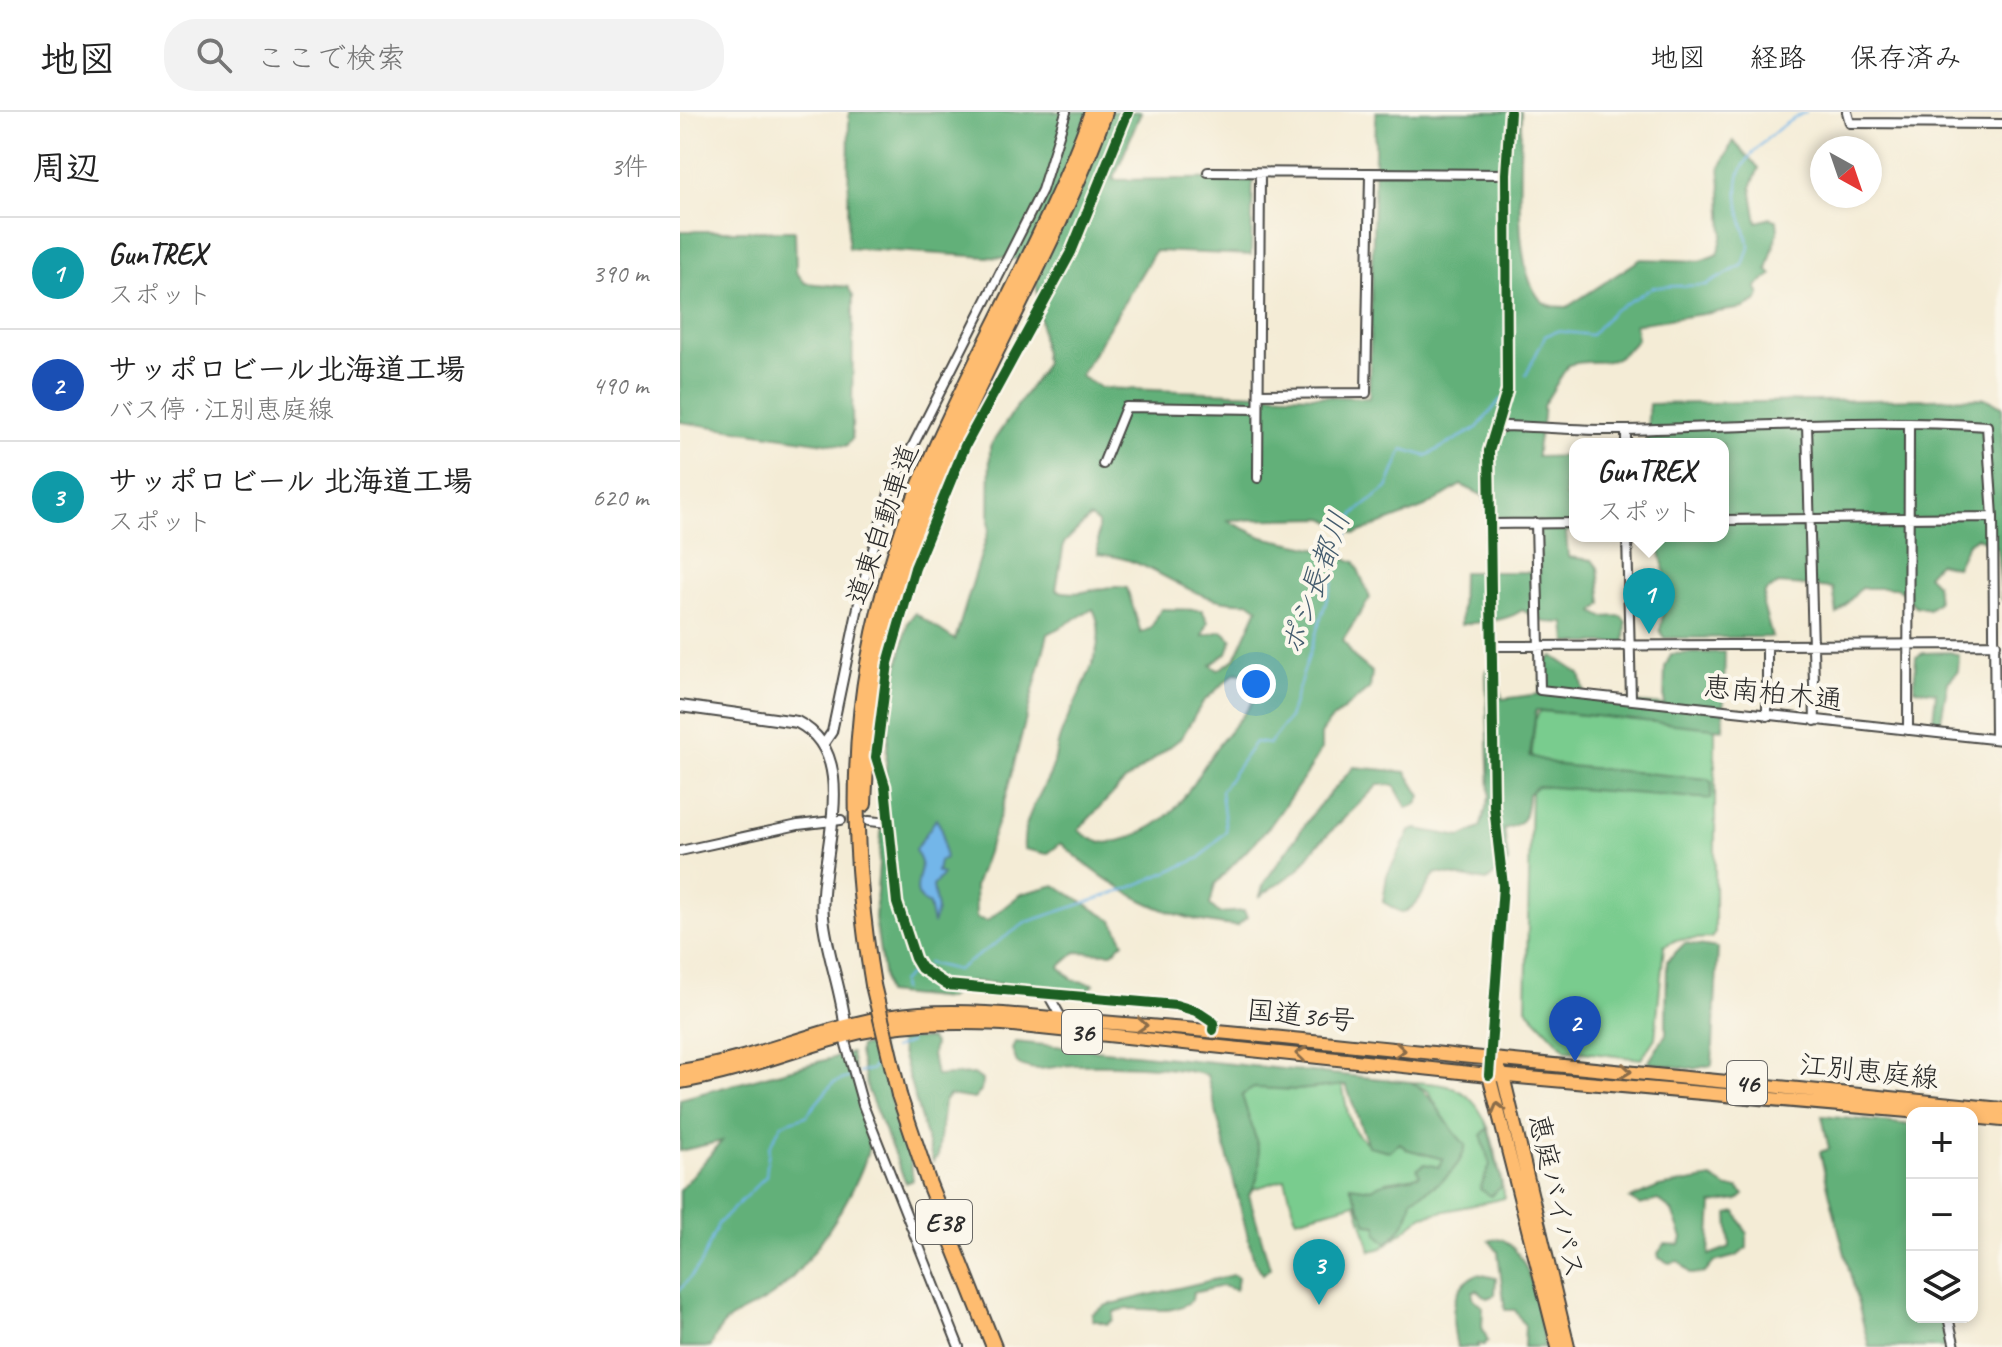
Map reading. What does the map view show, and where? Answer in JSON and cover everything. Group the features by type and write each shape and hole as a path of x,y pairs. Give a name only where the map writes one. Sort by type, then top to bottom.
{"highway":[{"name":"道東自動車道","path":"994,1347 929,1184 899,1095 873,985 858,884 855,770 866,660 878,607 904,522 935,447 1047,217 1092,112"},
{"name":"道東自動車道","path":"873,985 864,882 865,783 870,716 890,608 916,528 947,451 1065,208 1105,112"}],"main road":[{"name":"国道36号","path":"680,1082 719,1076 917,1013 960,1011 1213,1030 1493,1059"},
{"name":"国道36号","path":"680,1071 718,1066 846,1034 921,1023 1003,1024 1489,1075"},
{"name":"恵庭バイパス","path":"1493,1059 1503,1076 1568,1347"},
{"name":"江別恵庭線","path":"1493,1059 1906,1107"},
{"name":"恵庭バイパス","path":"1489,1075 1558,1347"},
{"name":"江別恵庭線","path":"1489,1075 1906,1108"},
{"name":"江別恵庭線","path":"1978,1109 2002,1109"},
{"name":"江別恵庭線","path":"1978,1118 2002,1120"}],"street":[{"path":"823,745 832,732 862,588 889,493 1042,190 1066,112"},
{"path":"1128,112 1071,252 965,446 915,568 888,663 876,757 885,786 897,903 921,968 947,985 1176,1005 1206,1016 1214,1023 1213,1030"},
{"path":"1489,1075 1493,1059 1491,1018 1503,886 1494,806 1489,451 1507,391 1506,174 1510,112"},
{"path":"1847,112 1850,123 2002,124"},
{"path":"1208,172 1506,174"},
{"path":"1258,478 1260,173"},
{"path":"1259,394 1366,393 1370,174"},
{"path":"1103,464 1126,407 1258,409"},
{"path":"1496,429 1506,426 1626,430 1909,423 1987,426 1993,517 1999,740"},
{"path":"1908,730 1909,423"},
{"path":"1807,424 1807,518 1815,721"},
{"path":"1626,430 1626,438"},
{"path":"1729,520 1993,517"},
{"path":"1536,523 1539,647"},
{"path":"1491,524 1569,523"},
{"path":"1627,542 1631,699"},
{"path":"1491,646 1996,644"},
{"path":"1767,645 1767,716"},
{"name":"恵南柏木通","path":"1539,647 1540,690 1999,740"},
{"path":"680,706 797,722 809,728 823,745 834,773 836,820 822,912 846,1034 863,1105 959,1347"},
{"path":"680,851 836,820"},
{"path":"869,821 889,823"},
{"path":"1049,996 1062,1019"},
{"path":"1949,1323 1955,1347"}],"green space":[{"path":"849,112 1141,112 1113,180 1253,178 1251,255 1155,251 1080,376 1101,388 1369,398 1376,112 1521,112 1519,185 1522,246 1535,293 1550,306 1567,307 1641,259 1700,261 1718,254 1723,234 1720,168 1733,141 1759,168 1751,187 1757,222 1771,218 1777,221 1778,231 1767,270 1772,275 1756,287 1760,295 1756,302 1744,308 1635,324 1637,340 1627,350 1605,362 1568,365 1543,406 1537,457 1569,456 1569,478 1565,478 1565,497 1569,498 1569,531 1566,532 1568,557 1592,560 1598,568 1602,604 1594,612 1603,617 1621,616 1626,622 1625,643 1567,643 1565,623 1545,622 1522,610 1501,619 1461,625 1462,572 1540,572 1539,521 1495,521 1487,513 1484,496 1461,485 1425,507 1355,534 1325,518 1226,520 1262,537 1324,550 1355,562 1370,598 1343,640 1354,657 1372,672 1370,688 1330,721 1321,734 1321,750 1306,775 1269,827 1215,884 1210,905 1219,913 1244,911 1247,917 1237,926 1188,918 1121,889 1061,843 1047,854 1024,849 1028,819 1050,774 1060,737 1095,655 1098,623 1093,609 1048,634 1002,810 975,886 976,918 987,921 1021,894 1055,885 1113,921 1124,942 1112,953 1076,952 1059,967 1073,980 1094,984 1088,992 969,981 948,999 886,993 875,918 891,697 908,622 915,613 955,640 989,529 990,446 1045,365 1034,260 848,248","holes":["1090,517 1098,523 1098,554 1139,564 1208,597 1250,602 1258,608 1235,659 1218,670 1211,665 1227,653 1232,639 1222,631 1203,636 1208,622 1202,610 1161,609 1151,628 1141,633 1127,588 1109,587 1074,593 1056,590 1064,543","1235,673 1245,674 1259,688 1247,710 1175,808 1148,829 1113,842 1096,841 1078,830 1124,782 1181,738 1203,702"]},
{"path":"680,231 795,231 796,272 805,283 848,287 853,296 852,439 846,446 680,422"},
{"path":"1985,398 2002,406 2002,601 1997,548 1977,537 1968,543 1956,567 1938,563 1927,575 1936,584 1938,602 1929,609 1915,606 1898,588 1861,588 1837,614 1833,588 1778,584 1765,592 1763,605 1772,637 1664,638 1660,631 1668,585 1657,542 1729,542 1729,438 1646,438 1649,404"},
{"path":"1725,652 1723,729 1536,710 1530,756 1559,765 1708,779 1712,783 1711,799 1537,786 1528,794 1524,818 1504,829 1508,863 1487,881 1436,873 1418,901 1402,913 1383,902 1387,875 1410,831 1417,829 1461,837 1480,828 1490,795 1486,670 1496,667 1502,699 1539,694 1545,662 1553,656 1580,674 1586,698 1664,705 1665,667 1671,654"},
{"path":"1950,652 1959,655 1958,671 1948,682 1940,725 1937,726 1933,720 1936,692 1914,689 1916,657 1923,653"},
{"path":"1540,711 1715,727 1715,933 1711,938 1676,940 1664,946 1655,1038 1641,1059 1566,1050 1526,1008 1532,751 1535,720"},
{"path":"1354,767 1406,772 1421,796 1417,804 1407,808 1394,785 1379,784 1317,845 1298,870 1260,896 1264,883 1317,808"},
{"path":"1685,943 1718,948 1712,1065 1693,1069 1648,1063 1666,1034 1667,961"},
{"path":"898,1039 930,1039 934,1044 932,1054 936,1076 974,1074 982,1080 981,1091 974,1099 949,1095 944,1101 938,1156 933,1162"},
{"path":"1015,1042 1411,1082 1434,1103 1466,1145 1452,1171 1438,1184 1412,1199 1404,1223 1387,1243 1377,1234 1377,1225 1367,1224 1350,1186 1372,1189 1383,1183 1414,1177 1420,1175 1417,1168 1425,1164 1439,1167 1443,1159 1406,1149 1400,1143 1389,1151 1368,1146 1346,1085 1298,1090 1254,1088 1242,1095 1258,1146 1259,1170 1249,1195 1270,1268 1263,1274 1254,1261 1207,1075 1125,1065 1024,1067 1017,1063 1012,1049"},
{"path":"879,1045 895,1118 909,1149 913,1180 906,1183 868,1091 859,1053 860,1046"},
{"path":"851,1053 865,1118 868,1150 842,1208 814,1251 784,1286 728,1321 711,1347 680,1347 680,1190 722,1141 680,1151 680,1099"},
{"path":"1411,1082 1449,1086 1460,1091 1480,1111 1492,1139 1505,1198 1423,1216 1382,1248 1371,1251 1356,1203 1296,1219 1285,1179 1247,1191 1240,1091 1249,1087 1298,1090 1342,1084 1349,1118 1358,1135 1375,1147 1389,1151 1400,1142 1451,1130 1428,1091"},
{"path":"1822,1116 1906,1124 1906,1323 1946,1323 1952,1347 1869,1347 1820,1152 1829,1149"},
{"path":"1488,1128 1502,1186 1491,1196 1480,1189 1490,1165 1481,1135"},
{"path":"1712,1178 1728,1188 1738,1188 1744,1195 1738,1200 1712,1204 1709,1255 1730,1247 1728,1214 1736,1212 1747,1234 1747,1248 1737,1256 1714,1262 1705,1273 1691,1274 1679,1261 1669,1263 1659,1258 1658,1253 1665,1244 1680,1245 1682,1238 1672,1211 1658,1200 1640,1205 1630,1199 1659,1187"},
{"path":"1502,1239 1522,1259 1528,1272 1545,1347 1524,1347 1525,1326 1515,1310 1505,1310 1498,1252 1489,1240"},
{"path":"1478,1274 1496,1278 1495,1295 1487,1298 1478,1290 1473,1291 1473,1298 1483,1307 1482,1327 1488,1341 1484,1345 1477,1344 1478,1347 1457,1347 1454,1305 1461,1287"},
{"path":"1233,1275 1238,1278 1236,1290 1222,1286 1193,1293 1192,1300 1173,1309 1124,1309 1114,1312 1113,1320 1107,1324 1093,1320 1092,1314 1107,1305"}],"water":[{"path":"936,819 942,829 945,858 939,861 937,872 943,874 933,886 937,910 933,924 929,905 917,891 921,863 915,850"}],"waterway":[{"name":"ポシ長都川","path":"1526,375 1545,336 1557,331 1591,335 1613,311 1653,287 1706,285 1743,265 1750,245 1739,203 1738,185 1742,168 1766,139 1806,112"},
{"name":"ポシ長都川","path":"927,963 957,970 1027,922 1127,889 1200,858 1226,831 1221,791 1255,742 1269,744 1289,718 1354,514 1387,488 1403,449 1426,456 1477,428 1501,399"},
{"name":"ポシ長都川","path":"902,990 901,982 912,972"},
{"name":"ポシ長都川","path":"893,1049 910,1042"},
{"name":"ポシ長都川","path":"859,1073 872,1069 883,1053"},
{"name":"ポシ長都川","path":"680,1290 700,1265 718,1224 766,1176 769,1147 782,1124 806,1116 833,1083 853,1076"}],"tunnel":[{"path":"841,820 869,821"}],"cycle path":[{"path":"1128,112 1071,252 965,446 915,568 888,663 876,757 885,786 897,903 921,968 947,985 1176,1005 1196,1011 1214,1023 1213,1030"},
{"path":"1489,1075 1503,886 1494,806 1489,451 1507,391 1506,174 1510,112"}],"place":[{"name":"GunTREX","path":"1649,634"},
{"name":"サッポロビール北海道工場","path":"1575,1062"},
{"name":"サッポロビール 北海道工場","path":"1319,1305"}]}
